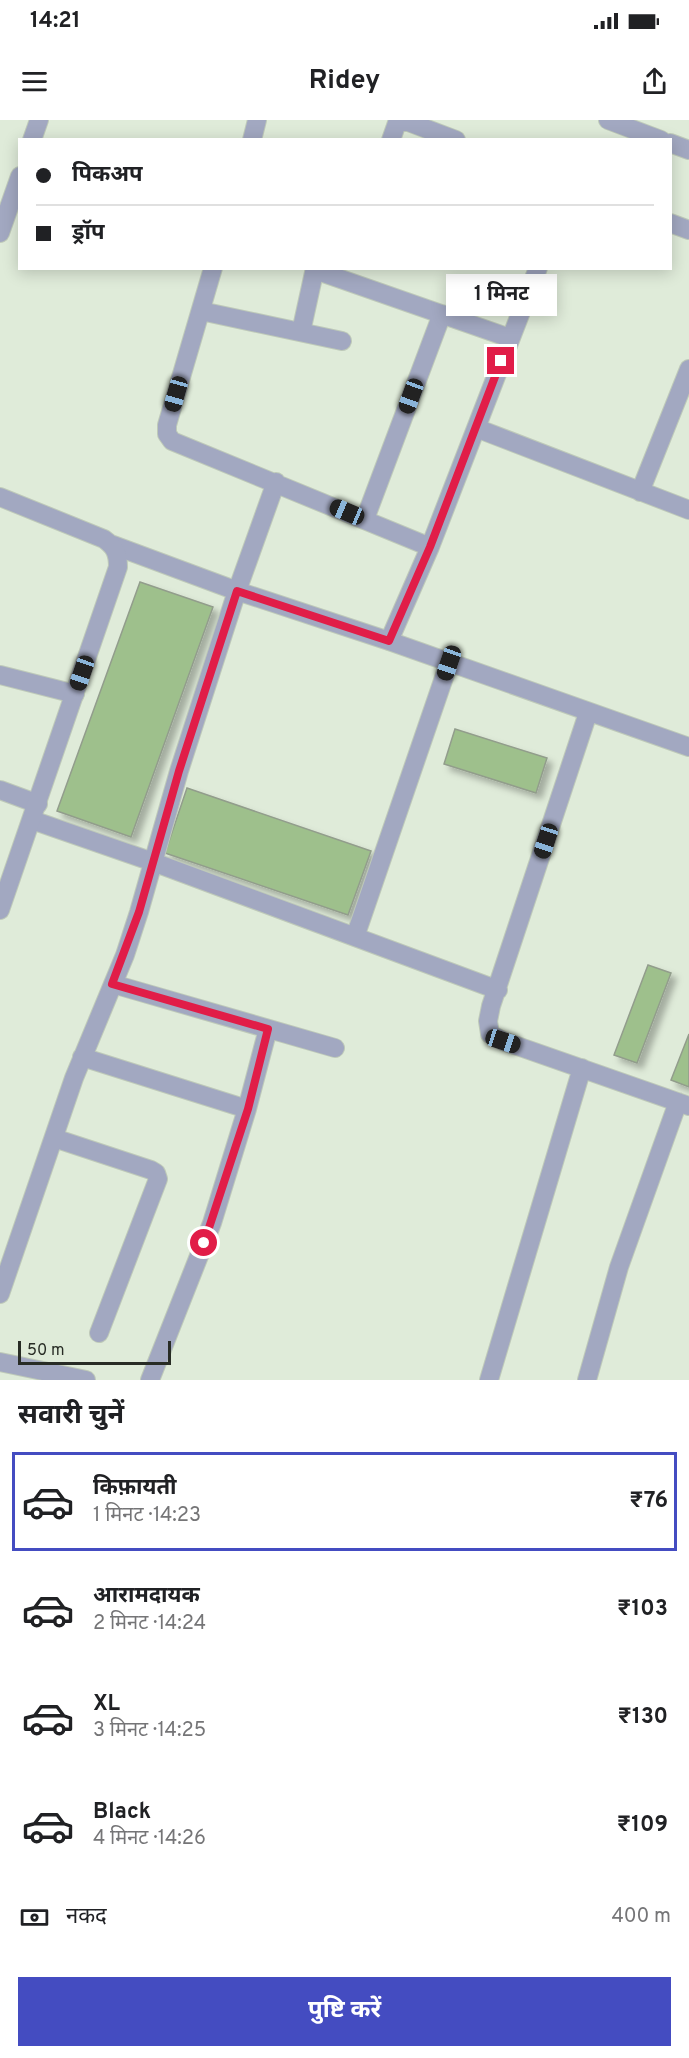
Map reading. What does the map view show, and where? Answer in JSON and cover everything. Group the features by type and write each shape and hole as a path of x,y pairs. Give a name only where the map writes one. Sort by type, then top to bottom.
{"street":[{"path":"33,138 39,120"},
{"path":"252,138 257,120"},
{"path":"392,138 398,120"},
{"path":"403,120 448,131"},
{"path":"609,138 612,121 635,125 658,138"},
{"path":"672,144 689,150"},
{"path":"0,233 18,182"},
{"path":"672,224 689,230"},
{"path":"212,270 167,425 167,434 172,441 430,547"},
{"path":"301,332 315,270"},
{"path":"318,270 510,338"},
{"path":"389,641 430,547 537,270"},
{"path":"201,311 342,341"},
{"path":"365,519 442,314"},
{"path":"640,492 689,369"},
{"path":"476,428 689,510"},
{"path":"0,1294 82,1057 132,934 179,771 237,591 276,482"},
{"path":"0,497 104,539 113,545 237,591 389,641 689,747"},
{"path":"0,910 118,567 118,555 113,545"},
{"path":"355,937 449,663"},
{"path":"0,675 75,694"},
{"path":"587,1380 619,1267 684,1104 503,1041 490,1034 488,1021 588,713"},
{"path":"0,790 35,812 153,862 498,990"},
{"path":"112,984 335,1048"},
{"path":"150,1380 212,1223 248,1109 268,1029"},
{"path":"82,1057 248,1109"},
{"path":"489,1380 493,1360 582,1068"},
{"path":"54,1138 151,1170 156,1173 158,1179 99,1333"},
{"path":"0,1362 86,1380"}],"building":[{"path":"140,582 213,607 131,837 57,811"},
{"path":"455,729 547,758 536,793 444,764"},
{"path":"187,788 371,851 348,915 165,853"},
{"path":"648,965 671,973 637,1063 614,1055"},
{"path":"689,1034 689,1087 671,1080"}],"route":[{"path":"204,1243 248,1109 268,1029 112,984 139,912 179,771 237,591 389,641 430,547 501,361"}]}
